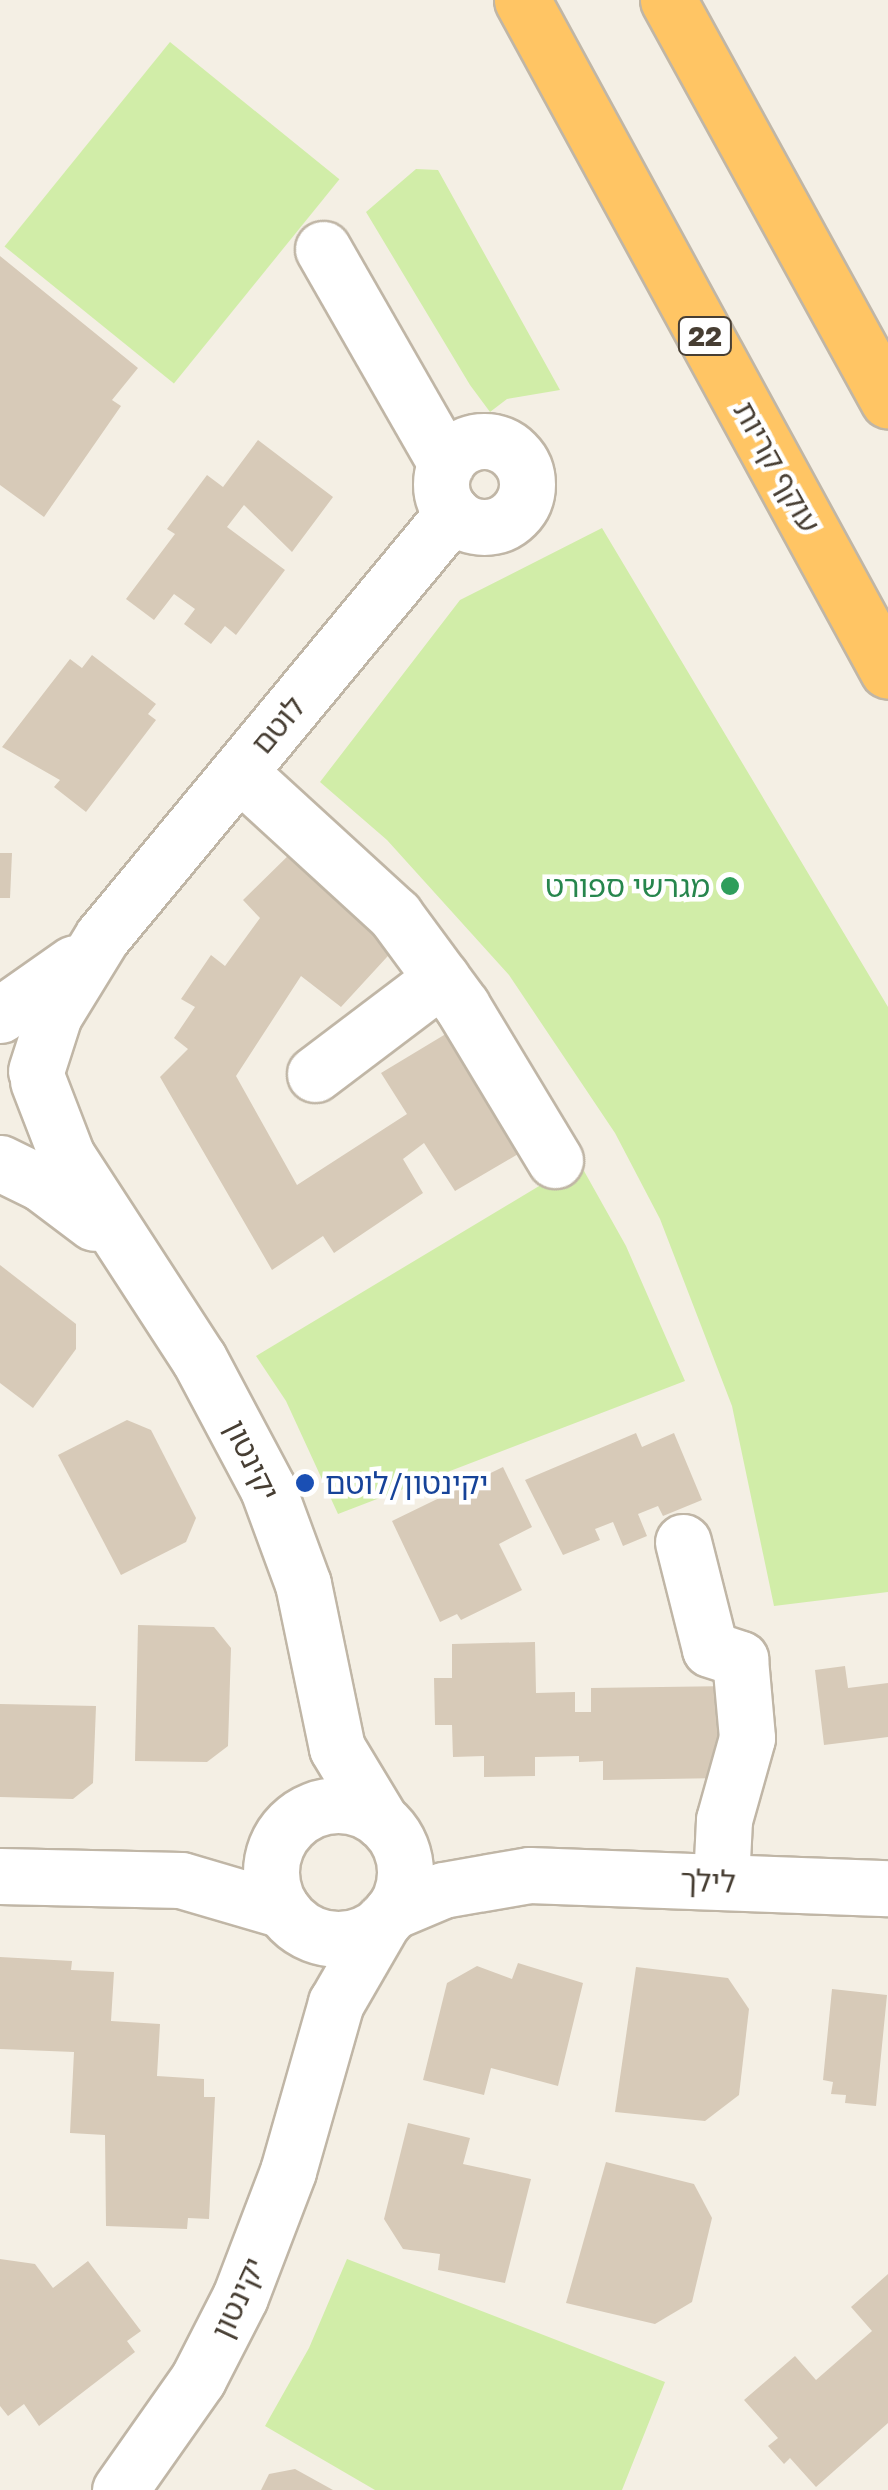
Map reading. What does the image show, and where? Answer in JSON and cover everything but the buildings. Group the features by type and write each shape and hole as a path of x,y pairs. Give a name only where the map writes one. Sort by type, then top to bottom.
{"highway":[{"name":"עוקף קריות","path":"522,0 888,671"},
{"path":"668,0 888,400"}],"street":[{"name":"לוטם","path":"0,1151 31,1122 37,1076 54,1015 102,937 239,772 450,488 323,249"},
{"path":"239,772 395,916 442,978 554,1160"},
{"name":"לוטם","path":"0,1014 47,986 102,937"},
{"path":"315,1074 442,978"},
{"name":"יקינטון","path":"0,1030 20,1044 37,1076 67,1156 224,1402 268,1490 302,1584 343,1761 387,1828"},
{"name":"יקינטון","path":"0,1163 57,1193 131,1254"},
{"path":"684,1542 710,1649 740,1659 747,1738 724,1820 722,1882"},
{"name":"יקינטון","path":"286,1830 317,1748 324,1688"},
{"path":"0,1876 154,1877 223,1888 336,1939 387,1916 404,1872 387,1828 359,1808 328,1806 236,1864 154,1877"},
{"name":"לילך","path":"387,1828 443,1856 529,1875 888,1888"},
{"path":"286,1830 271,1872 286,1914"},
{"name":"לילך","path":"387,1916 443,1890 529,1875"},
{"name":"יקינטון","path":"286,1914 313,1985 310,2084"},
{"name":"יקינטון","path":"120,2490 198,2379 240,2298 288,2171 310,2084 342,1987 387,1916"}],"green space":[{"path":"170,42 339,179 174,384 4,246"},
{"path":"416,169 438,170 560,390 507,399 490,412 470,385 366,212"},
{"path":"602,528 888,1007 888,1592 774,1606 732,1406 660,1219 615,1133 509,975 387,840 320,782 460,600"},
{"path":"579,1162 626,1246 685,1381 338,1514 286,1401 256,1356"},
{"path":"347,2259 665,2382 622,2490 375,2490 265,2426 309,2348"}],"place":[{"name":"מגרשי ספורט","path":"730,886"},
{"name":"יקינטון/לוטם","path":"305,1483"}]}
